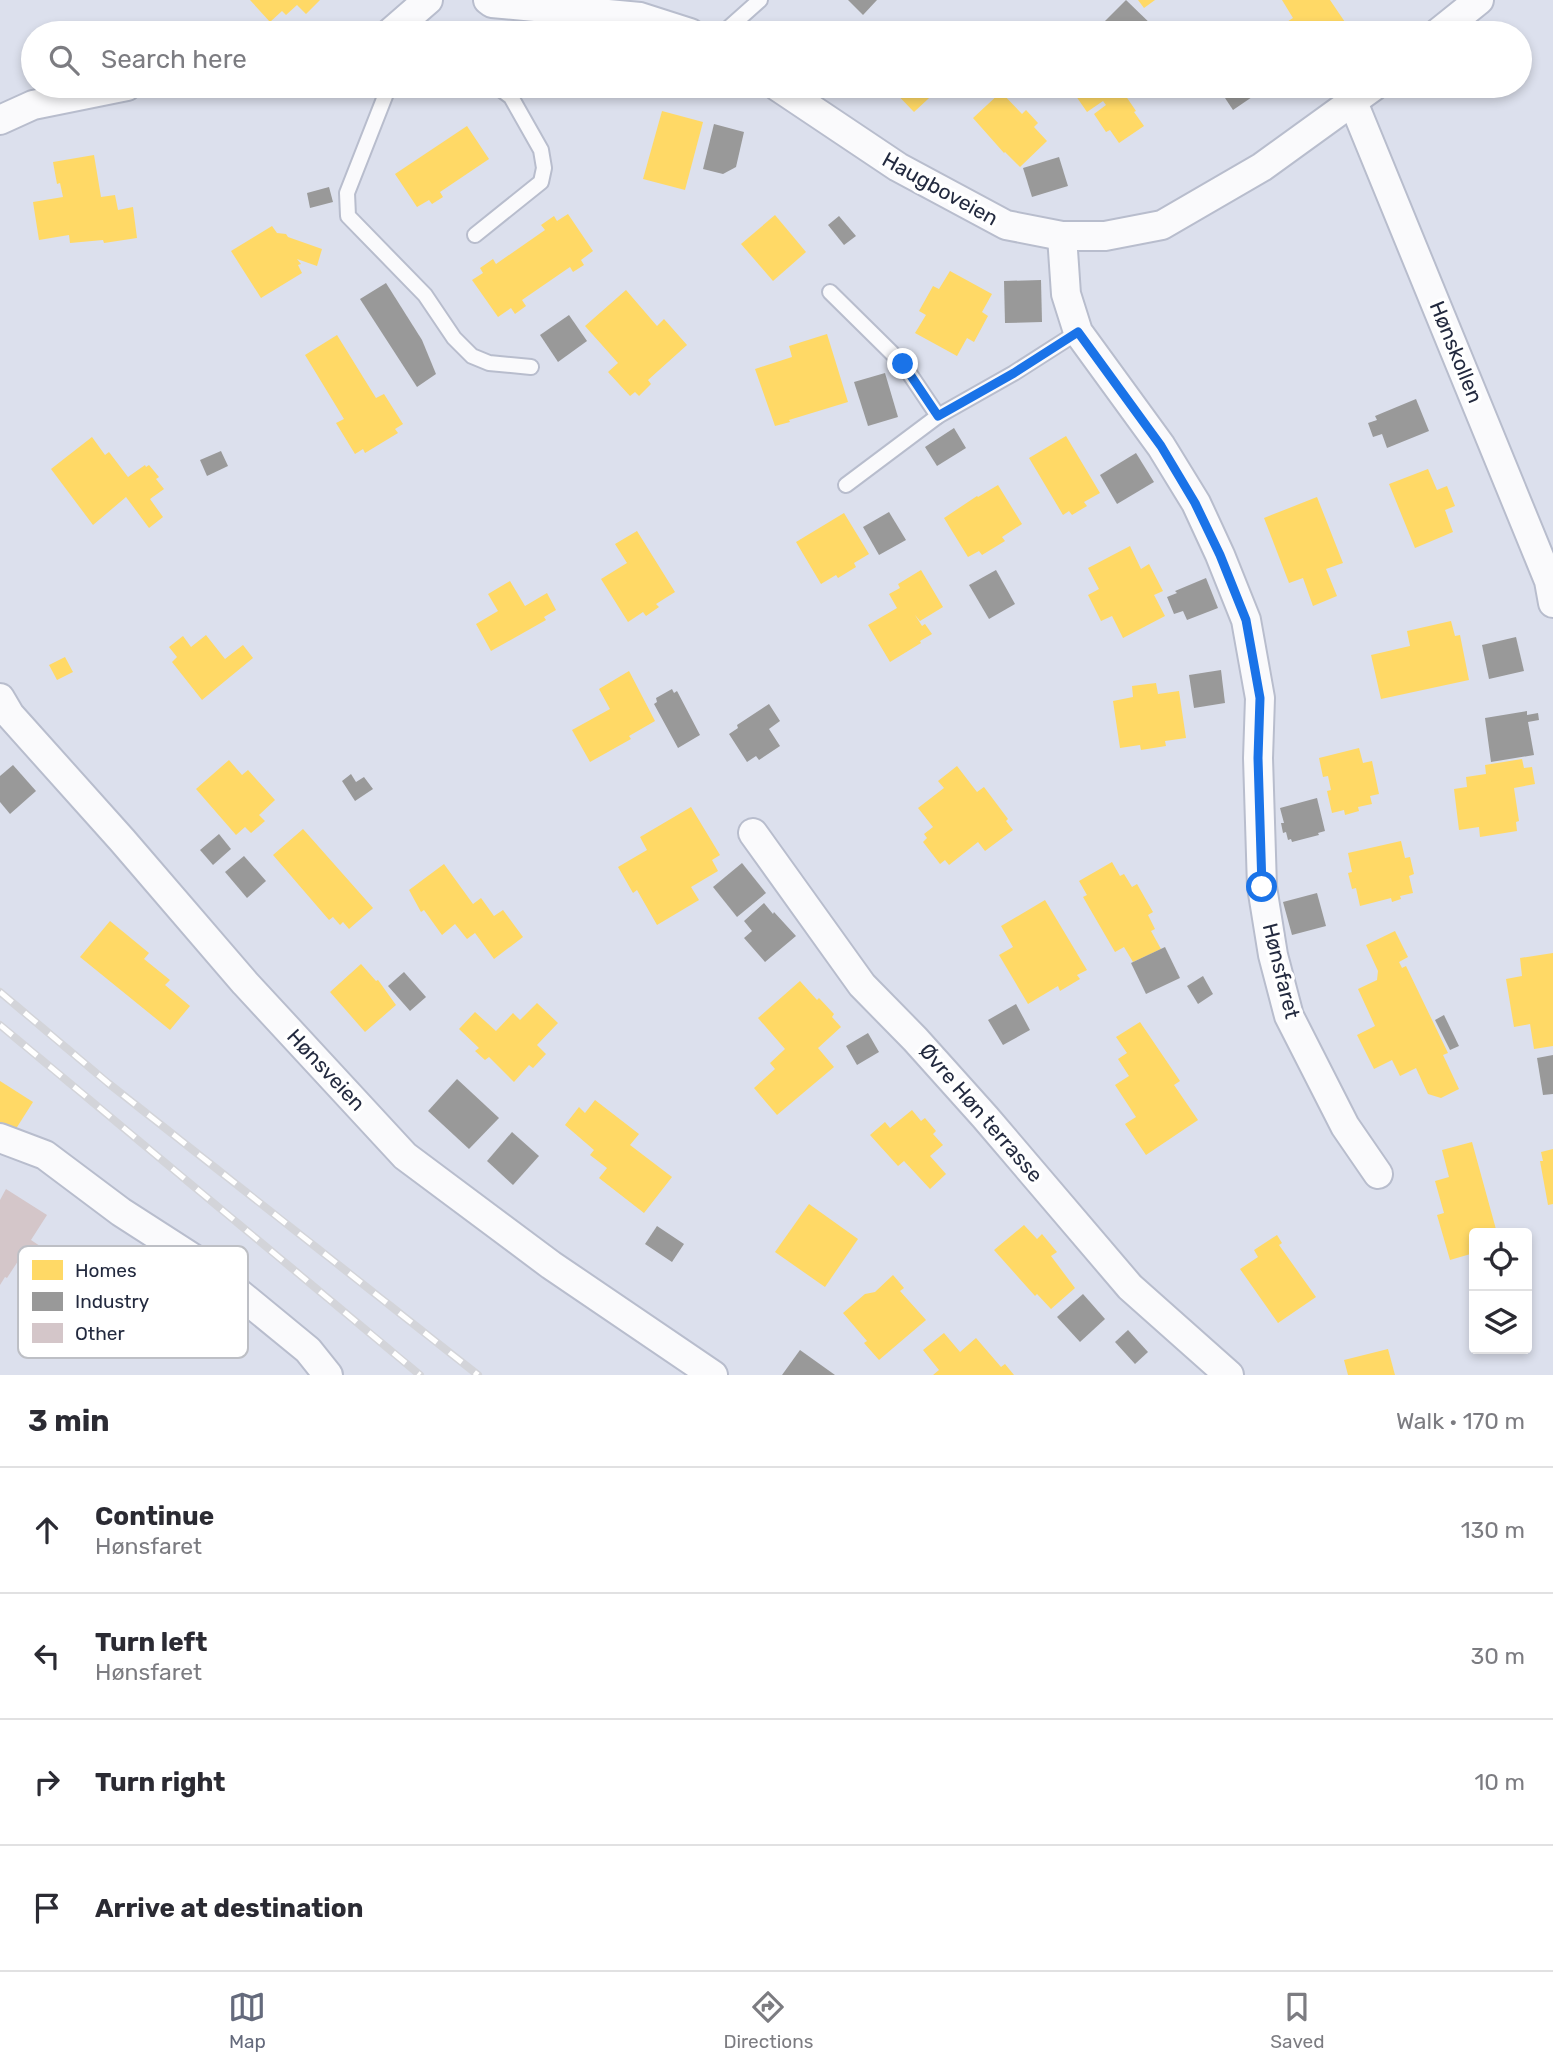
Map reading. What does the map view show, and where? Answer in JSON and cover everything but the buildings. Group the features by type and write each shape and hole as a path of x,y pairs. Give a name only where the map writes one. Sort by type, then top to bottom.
{"street":[{"path":"406,21 428,0"},
{"path":"488,0 492,3 640,16 655,21"},
{"path":"1453,21 1479,0"},
{"path":"0,120 33,105 68,98"},
{"name":"Haugboveien","path":"795,98 898,167 1006,226 1062,236 1105,236 1162,225 1262,167 1358,98"},
{"name":"Hønskollen","path":"1366,98 1552,588"},
{"name":"Hønsfaret","path":"1062,236 1066,294 1078,332 1161,446 1195,503 1220,555 1246,620 1260,698 1258,758 1262,887 1273,955 1289,1016 1345,1126 1378,1174"},
{"name":"Hønsveien","path":"0,698 10,715 245,983 405,1156 551,1265 713,1375"},
{"name":"Øvre Høn terrasse","path":"753,834 862,985 915,1038 1130,1287 1229,1375"},
{"path":"0,1138 45,1155 121,1212 174,1246"},
{"path":"248,1301 308,1350 328,1375"}],"lane":[{"path":"736,21 760,0"},
{"path":"384,98 347,193 348,216 425,295 454,338 472,356 489,363 531,367"},
{"path":"475,235 541,182 544,169 541,150 512,98"},
{"path":"830,292 903,364 938,416"},
{"path":"846,485 938,416 1014,373 1078,332"}],"railway":[{"path":"0,992 108,1083 478,1375"},
{"path":"0,1025 420,1375"}],"route":[{"path":"903,364 938,416 1014,373 1078,332 1161,446 1195,503 1220,555 1246,620 1260,698 1258,758 1262,887"}]}
